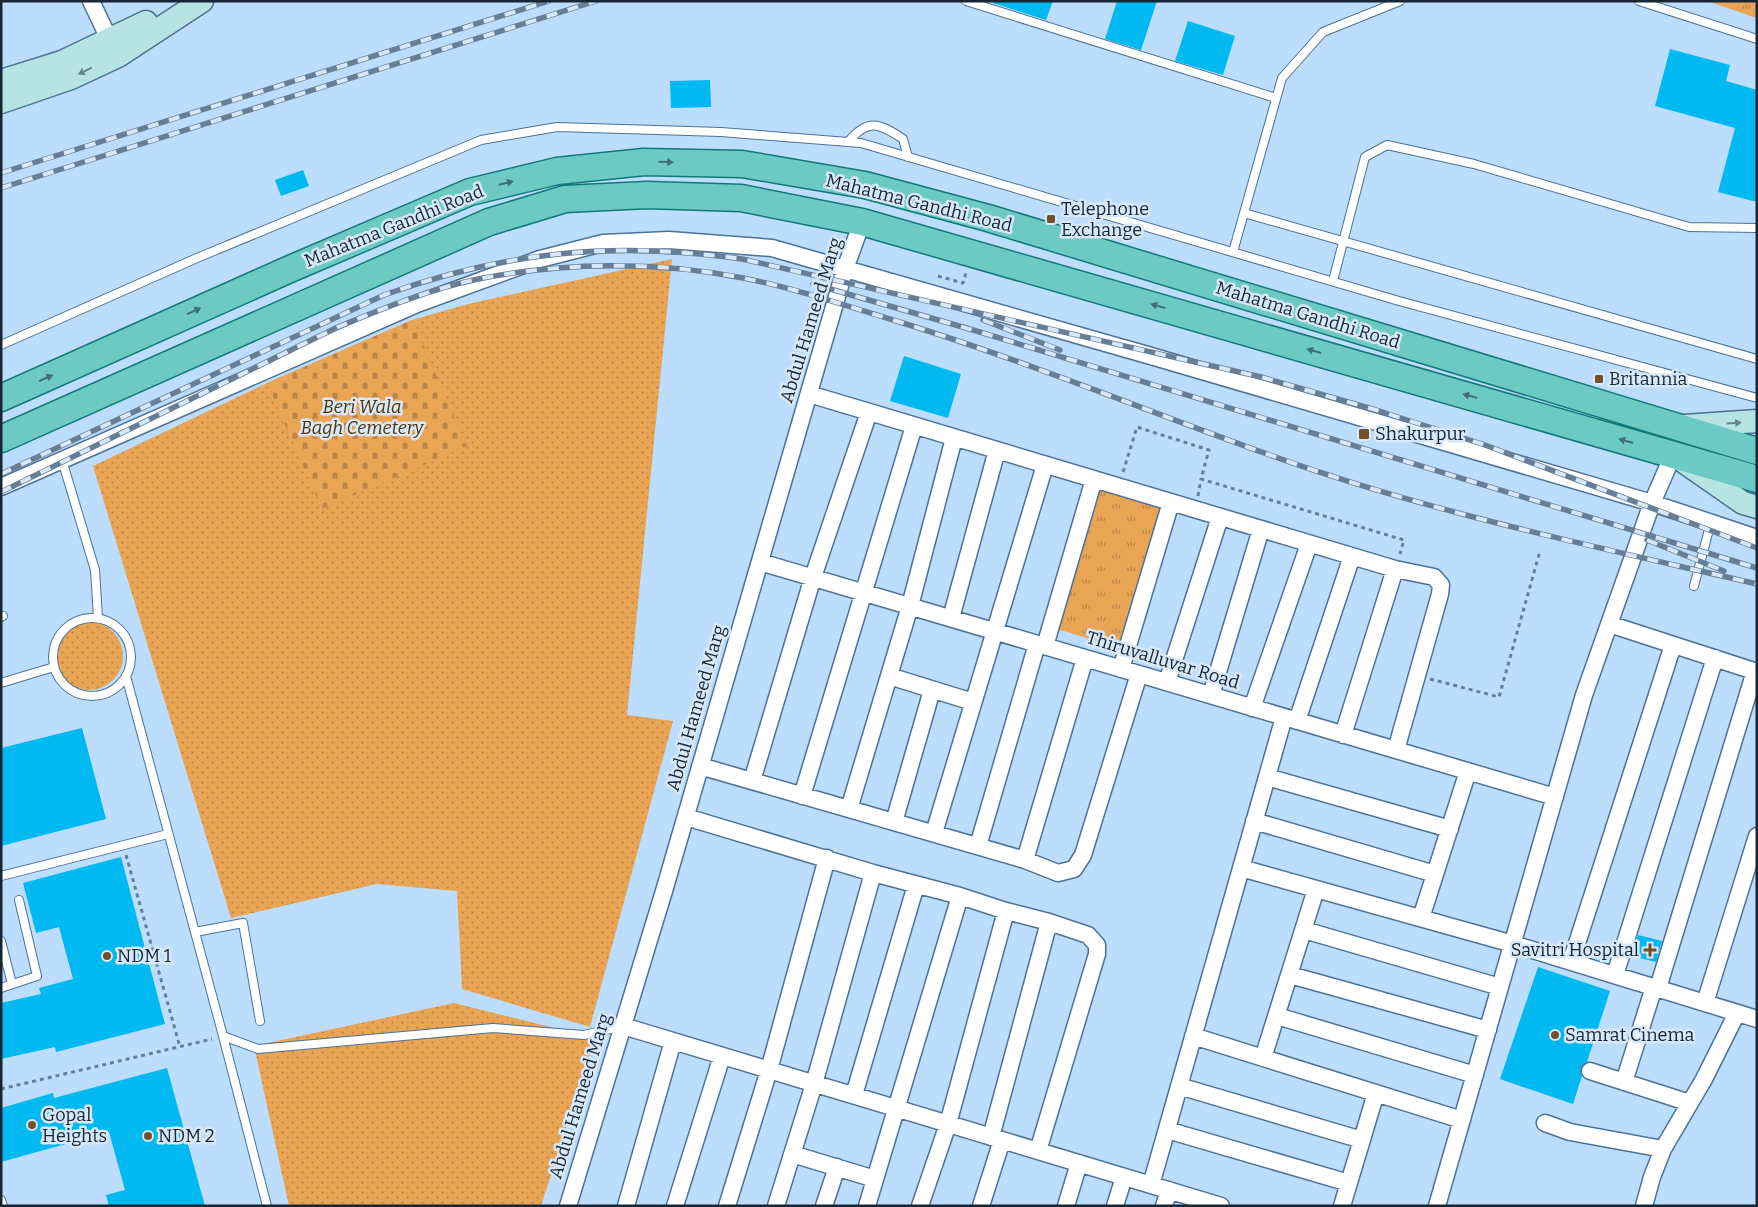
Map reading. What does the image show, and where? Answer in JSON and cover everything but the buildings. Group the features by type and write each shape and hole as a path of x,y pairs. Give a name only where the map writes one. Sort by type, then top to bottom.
{"main road":[{"path":"1,102 71,78 183,1"},
{"path":"1,82 62,62 114,48 202,1"},
{"name":"Mahatma Gandhi Road","path":"1,398 290,268 470,192 557,171 654,162 742,164 865,185 988,218 1752,450"},
{"name":"Mahatma Gandhi Road","path":"1,439 489,222 565,199 646,195 741,198 862,222 1747,476"},
{"path":"1676,427 1757,421"},
{"path":"1673,455 1743,503 1757,507"}],"street":[{"path":"91,1 114,48"},
{"name":"Abdul Hameed Marg","path":"568,1206 686,817 845,269 862,222"},
{"path":"1,487 417,304 540,259 603,243 669,240 772,248 1652,502 1757,538"},
{"path":"809,394 1309,544 1395,569 1434,577 1441,586 1440,594 1396,750"},
{"path":"752,781 812,577 869,412"},
{"path":"802,796 862,592 914,426"},
{"path":"849,809 910,606 954,438"},
{"path":"951,618 997,450"},
{"path":"1437,1206 1584,695 1652,502 1673,455"},
{"path":"934,833 1045,465"},
{"path":"978,846 1094,479"},
{"path":"1121,669 1171,502"},
{"path":"1167,682 1220,517"},
{"path":"1211,695 1261,529"},
{"path":"1252,708 1309,544"},
{"path":"1151,1185 1267,777 1291,719 1352,556"},
{"name":"Thiruvalluvar Road","path":"760,562 1555,797"},
{"path":"1343,735 1395,569"},
{"path":"1609,624 1756,672 1656,988 1624,1082"},
{"path":"1571,962 1673,645"},
{"path":"1026,860 1085,658"},
{"path":"1615,975 1715,658"},
{"path":"700,766 1026,860 1058,873 1074,869 1083,855 1139,674"},
{"path":"889,676 973,702"},
{"path":"894,822 932,690"},
{"path":"1422,918 1468,771"},
{"path":"1267,777 1450,828"},
{"path":"686,817 1088,935 1097,945 1097,954 1038,1151"},
{"path":"1254,820 1435,874"},
{"path":"1705,1003 1757,836"},
{"path":"727,1206 769,1070 828,858"},
{"path":"1241,868 1512,944 1757,1019"},
{"path":"776,1206 814,1084 873,873"},
{"path":"854,1096 916,885"},
{"path":"1263,1058 1316,889"},
{"path":"867,1206 960,896"},
{"path":"920,1206 948,1124 1006,912"},
{"path":"981,1206 1049,922"},
{"path":"1304,930 1500,987"},
{"path":"1290,975 1488,1030"},
{"path":"1644,1206 1652,1177 1663,1149 1690,1103 1737,1013"},
{"path":"1277,1016 1475,1075"},
{"path":"623,1026 1151,1185 1167,1198 1218,1205"},
{"path":"1194,1036 1462,1120"},
{"path":"626,1206 673,1041"},
{"path":"676,1206 722,1056"},
{"path":"1590,1071 1690,1103"},
{"path":"1179,1086 1362,1140"},
{"path":"1342,1206 1376,1093"},
{"path":"1545,1123 1570,1132 1663,1149"},
{"path":"1167,1130 1349,1183"},
{"path":"792,1154 875,1178"},
{"path":"1066,1206 1079,1163"},
{"path":"824,1206 837,1167"},
{"path":"1115,1206 1124,1177"}],"lane":[{"path":"966,1 1276,98"},
{"path":"1233,252 1282,78 1323,32 1400,1"},
{"path":"1639,1 1757,39"},
{"path":"848,142 859,130 870,124 887,128 903,139 908,157"},
{"path":"1,345 197,258 482,140 557,127 721,132 861,143 1333,281 1757,398"},
{"path":"1333,281 1365,157 1387,145 1474,164 1689,227 1757,228"},
{"path":"1244,213 1757,359"},
{"path":"62,459 96,570 98,618"},
{"path":"1694,586 1711,522"},
{"path":"81,618 98,618 111,622 123,633 130,646 130,663 126,676 116,688 102,695 90,696 72,691 60,681 54,667 52,650 57,637 68,625 81,618"},
{"path":"1,683 54,667"},
{"path":"126,676 196,932 267,1206"},
{"path":"1,876 168,834"},
{"path":"1,988 37,976 19,900"},
{"path":"196,932 243,923 260,1021"},
{"path":"1,941 12,984"},
{"path":"223,1036 258,1049 493,1028 584,1035 623,1026"},
{"path":"1,1200 3,1206"}],"path":[{"path":"938,276 963,283"},
{"path":"1118,487 1137,427 1209,450 1201,479 1404,540 1395,569"},
{"path":"1417,676 1499,698 1540,551"},
{"path":"123,845 180,1047"},
{"path":"1,1089 223,1036"}],"green space":[{"path":"1707,1 1757,1 1757,18"},
{"path":"672,259 627,715 673,721 590,1027 462,989 457,891 377,884 231,918 93,466 267,383 412,320 468,304"},
{"name":"Beri Wala Bagh Cemetery","path":"412,320 467,446 322,509 267,383"},
{"path":"1099,489 1164,509 1123,649 1057,629"},
{"path":"89,622 102,625 113,632 120,643 123,656 120,669 113,680 102,687 89,690 76,687 65,680 58,669 55,656 58,643 65,632 76,625"},
{"path":"454,1003 595,1038 541,1206 289,1206 254,1046"}],"railway":[{"path":"1,173 549,1"},
{"path":"1,188 596,1"},
{"path":"1,474 384,295 474,268 518,260 561,254 649,251 742,259 1261,377 1376,410 1485,445 1757,548"},
{"path":"1,492 338,327 407,300 460,283 511,273 577,267 644,266 710,272 762,282 800,292 988,351 1270,455 1390,494 1572,542 1757,584"},
{"path":"813,284 973,330 1757,568"},
{"path":"983,320 1060,350"},
{"path":"1647,540 1724,571"}],"place":[{"name":"Telephone Exchange","path":"1051,219"},
{"name":"Britannia","path":"1599,379"},
{"name":"Shakurpur","path":"1364,434"},
{"name":"Savitri Hospital","path":"1650,950"},
{"name":"NDM 1","path":"107,956"},
{"name":"Samrat Cinema","path":"1555,1035"},
{"name":"Gopal Heights","path":"32,1125"},
{"name":"NDM 2","path":"148,1136"}]}
